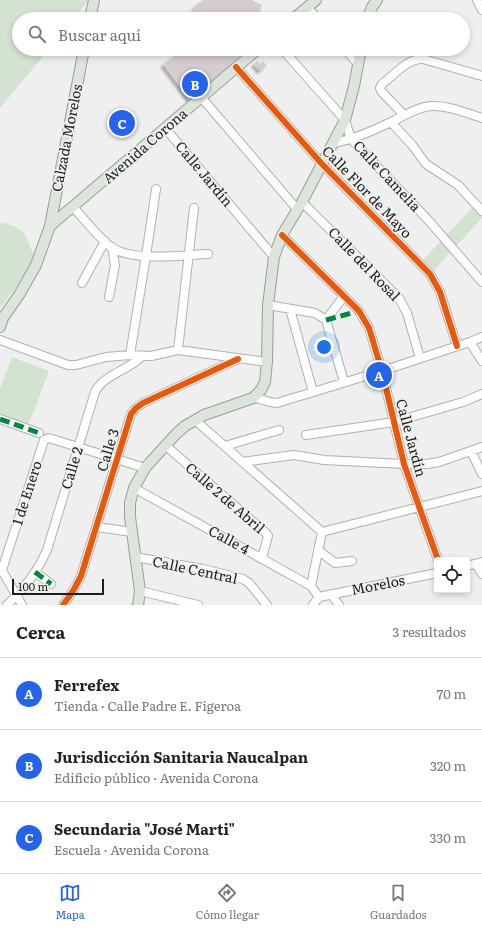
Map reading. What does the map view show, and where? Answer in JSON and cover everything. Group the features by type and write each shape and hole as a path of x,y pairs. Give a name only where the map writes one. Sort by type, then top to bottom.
{"main road":[{"path":"91,12 94,0"},
{"path":"301,12 316,0"},
{"name":"Calzada Morelos","path":"0,327 3,318 19,295 36,264 50,226 83,56"},
{"name":"Avenida Corona","path":"50,226 249,56"},
{"path":"138,605 140,592 132,532 130,503 134,488 145,468 165,445 194,420 253,398 261,390 265,382 267,362 268,305 274,257 282,235 334,143 345,120 354,86 360,56"}],"street":[{"path":"477,0 482,10"},
{"path":"307,7 312,12"},
{"name":"Calle Camelia","path":"288,56 345,120 351,140 429,221 482,282"},
{"path":"351,56 358,64"},
{"path":"404,115 380,88 382,84 416,59 423,59 482,76"},
{"name":"Calle Flor de Mayo","path":"236,67 322,164 430,274 440,292 457,346"},
{"name":"Calle del Rosal","path":"201,97 299,205 399,298 407,313 420,358"},
{"path":"334,143 351,140 404,115 431,106 442,106 482,118"},
{"path":"391,122 412,145 426,164 458,185 482,211"},
{"name":"Calle Jardín","path":"165,128 274,257"},
{"path":"130,355 156,189"},
{"path":"73,207 105,241 123,253 146,256 208,254"},
{"path":"178,350 194,208"},
{"name":"Calle Jardín","path":"282,235 359,311 366,322 382,371 404,464 437,557"},
{"path":"82,283 105,241"},
{"path":"110,297 115,264 112,247"},
{"path":"326,320 344,296"},
{"path":"268,305 315,313 326,320 344,382"},
{"path":"290,309 313,392"},
{"path":"253,398 277,403 382,371 482,337"},
{"path":"0,340 68,365 76,365 106,357 164,354 178,350 267,362"},
{"path":"470,342 482,361"},
{"name":"Calle 2","path":"6,605 17,596 35,572 47,550 98,385 130,367 142,356"},
{"name":"Calle 3","path":"63,605 81,576 131,414 143,403 238,359"},
{"path":"306,435 394,422 463,402 482,394"},
{"path":"0,419 41,436 145,468"},
{"path":"194,420 322,532"},
{"path":"224,446 279,430"},
{"name":"1 de Enero","path":"1,568 41,436"},
{"name":"Calle 2 de Abril","path":"165,445 266,533 268,540 262,558"},
{"path":"242,462 294,455 324,460 427,464 439,462 482,447"},
{"path":"471,451 482,474"},
{"name":"Calle 4","path":"134,488 326,595"},
{"path":"322,532 482,491"},
{"path":"97,527 132,532"},
{"path":"311,586 322,532"},
{"path":"318,550 335,563 352,561"},
{"name":"Calle Central","path":"135,558 203,569 242,579 249,583 267,605"},
{"path":"479,563 482,574"},
{"path":"1,568 22,605"},
{"path":"35,572 51,584"},
{"name":"Morelos","path":"326,595 434,574"},
{"path":"140,592 198,605"},
{"path":"313,605 326,595"},
{"path":"326,595 334,605"},
{"path":"326,595 339,605"}],"green space":[{"path":"0,0 89,0 80,12 12,12 12,56 43,56 0,108"},
{"path":"474,206 482,214 482,218 434,270 423,260"},
{"path":"0,223 10,225 20,230 25,235 30,248 35,254 26,274 0,308"},
{"path":"12,357 49,371 28,426 0,416 0,389"}],"building":[{"path":"203,0 252,0 262,5 260,11 262,12 193,12 196,5"},
{"path":"174,56 225,56 228,60 225,56 246,56 233,68 190,100 163,64"},
{"path":"257,61 260,64 263,61 267,66 260,71 254,64"}],"marked path":[{"path":"326,320 359,311"},
{"path":"0,419 39,433"},
{"path":"35,572 51,584"}],"cycle path":[{"path":"236,67 322,164 430,274 440,292 457,346"},
{"path":"282,235 359,311 369,328 382,371 404,464 437,557"},
{"path":"63,605 81,576 131,414 143,403 238,359"}],"place":[{"name":"Jurisdicción Sanitaria Naucalpan","path":"195,84"},
{"name":"Secundaria \"José Marti\"","path":"122,123"},
{"name":"Ferrefex","path":"379,375"}]}
